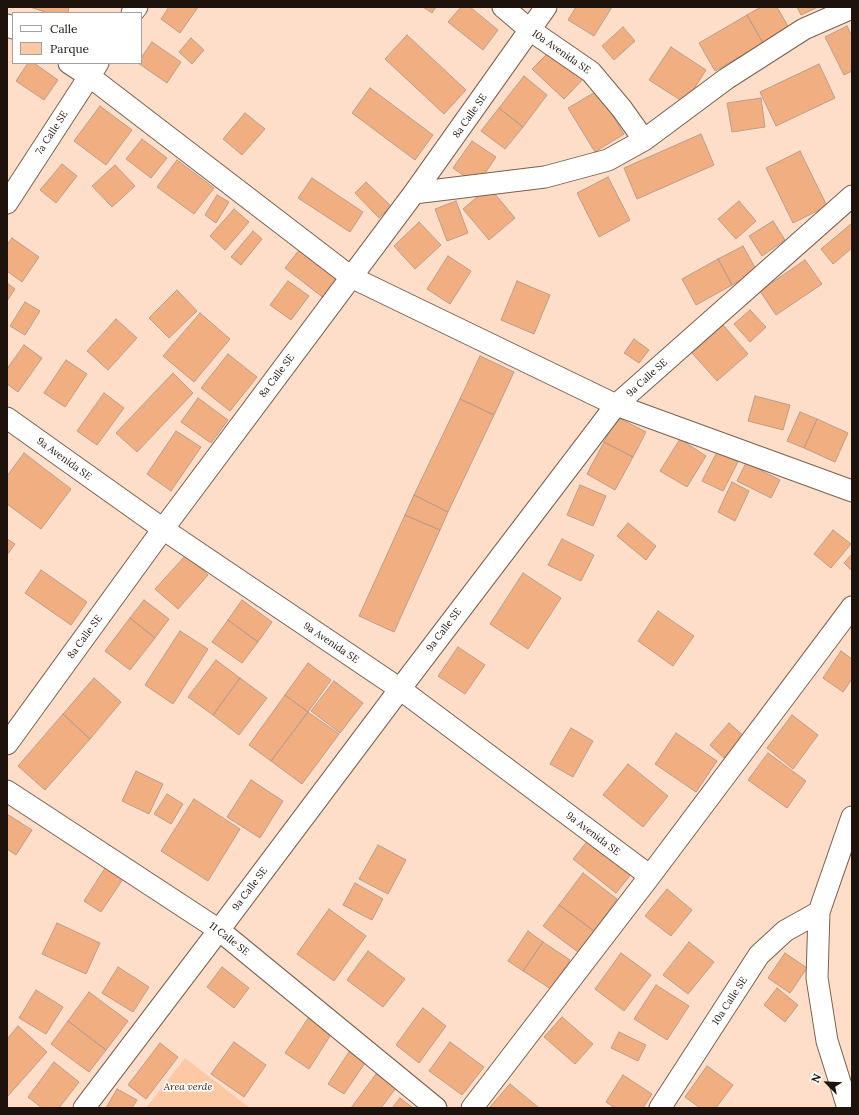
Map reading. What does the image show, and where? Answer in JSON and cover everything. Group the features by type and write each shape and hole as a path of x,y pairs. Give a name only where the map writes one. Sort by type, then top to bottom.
{"street":[{"name":"10a Avenida SE","path":"503,7 530,30 591,72 622,109 644,140"},
{"name":"8a Calle SE","path":"7,744 163,529 414,193 546,7"},
{"path":"414,193 545,177 608,160 644,140 726,79 804,29 852,8"},
{"path":"73,64 93,69 351,277 616,405 852,491"},
{"name":"7a Calle SE","path":"7,203 93,69"},
{"name":"9a Calle SE","path":"84,1108 616,405 852,196"},
{"name":"9a Avenida SE","path":"7,418 163,529 400,689 650,876"},
{"path":"472,1108 650,876 852,607"},
{"name":"11 Calle SE","path":"7,791 219,930 436,1108"},
{"path":"848,1108 827,1041 817,978 819,912 852,817"},
{"name":"10a Calle SE","path":"660,1108 759,955 785,931 819,912"}],"green space":[{"name":"Area verde","path":"185,1058 250,1108 146,1108"}],"building":[{"path":"30,7 69,7 68,12 45,12"},
{"path":"169,7 198,7 180,33 161,19"},
{"path":"423,7 436,7 432,13"},
{"path":"461,7 470,7 498,30 483,50 448,22"},
{"path":"576,7 612,7 594,36 568,20"},
{"path":"761,7 777,7 789,28 763,43 747,15"},
{"path":"797,7 818,7 801,15"},
{"path":"747,15 763,43 715,71 699,43"},
{"path":"847,26 852,36 852,71 844,75 825,37"},
{"path":"623,27 635,41 614,60 602,46"},
{"path":"407,35 466,90 444,114 385,59"},
{"path":"191,38 204,50 192,64 179,52"},
{"path":"152,42 181,62 167,83 139,64 142,64 142,57"},
{"path":"671,47 706,70 685,103 649,80"},
{"path":"549,52 588,74 564,99 532,69"},
{"path":"27,64 35,64 58,80 44,100 16,81"},
{"path":"819,64 835,98 776,126 760,92"},
{"path":"524,76 547,95 523,127 499,108"},
{"path":"370,88 433,135 415,160 352,113"},
{"path":"597,91 624,134 595,152 568,108"},
{"path":"761,98 765,127 732,132 727,103"},
{"path":"100,106 132,130 106,165 74,141"},
{"path":"499,108 523,127 505,149 481,131"},
{"path":"245,113 265,129 242,155 223,139"},
{"path":"701,134 714,165 637,199 624,168"},
{"path":"142,139 167,158 151,178 126,159"},
{"path":"472,141 496,157 477,185 453,168"},
{"path":"800,151 827,206 793,223 766,168"},
{"path":"177,160 214,188 194,214 157,187"},
{"path":"62,164 77,176 56,203 40,190"},
{"path":"115,165 135,186 112,207 92,186"},
{"path":"608,177 630,220 599,237 577,193"},
{"path":"312,178 363,212 350,232 298,198"},
{"path":"366,182 391,206 379,218 355,193"},
{"path":"489,187 515,218 489,240 463,209"},
{"path":"217,195 229,202 216,223 205,215"},
{"path":"456,201 468,233 447,241 435,209"},
{"path":"739,201 756,221 736,239 718,219"},
{"path":"234,209 249,222 225,250 210,236"},
{"path":"773,221 785,240 762,256 749,236"},
{"path":"419,222 441,245 415,269 394,246"},
{"path":"852,223 852,248 833,264 821,249"},
{"path":"253,231 262,239 241,265 231,257"},
{"path":"12,238 39,257 22,282 7,271 7,245"},
{"path":"743,246 757,271 732,285 718,259"},
{"path":"300,249 339,280 325,299 285,268"},
{"path":"448,256 471,271 450,304 427,289"},
{"path":"718,259 732,285 696,305 682,279"},
{"path":"805,260 822,284 776,315 760,291"},
{"path":"288,281 309,296 291,320 270,305"},
{"path":"517,281 550,295 534,334 501,320"},
{"path":"7,283 15,289 7,301"},
{"path":"177,290 197,311 169,338 149,318"},
{"path":"25,302 40,311 25,335 10,326"},
{"path":"750,310 766,327 750,342 734,324"},
{"path":"200,313 230,339 194,382 163,356"},
{"path":"116,319 137,338 108,370 87,351"},
{"path":"723,325 748,354 717,381 692,353"},
{"path":"634,339 649,350 639,363 624,353"},
{"path":"24,345 42,358 18,392 7,384 7,369"},
{"path":"228,354 257,377 230,411 201,388"},
{"path":"480,356 514,372 494,415 460,399"},
{"path":"66,360 87,374 65,407 44,393"},
{"path":"173,373 193,393 137,452 116,433"},
{"path":"104,393 124,408 97,445 77,431"},
{"path":"755,396 790,405 783,430 748,421"},
{"path":"198,398 228,420 211,443 181,422"},
{"path":"460,399 494,415 448,512 414,495"},
{"path":"800,412 817,419 804,448 787,441"},
{"path":"617,417 646,432 633,457 604,442"},
{"path":"817,419 848,433 835,462 804,448"},
{"path":"176,431 201,447 171,491 147,474"},
{"path":"680,439 706,456 687,487 660,471"},
{"path":"604,442 633,457 615,490 587,474"},
{"path":"717,452 738,462 723,491 702,481"},
{"path":"24,453 71,489 41,529 7,504 7,476"},
{"path":"746,463 780,480 771,498 737,481"},
{"path":"732,482 749,491 735,521 718,512"},
{"path":"580,485 606,496 593,526 567,515"},
{"path":"414,495 448,512 440,530 405,515"},
{"path":"405,515 440,530 394,632 359,616"},
{"path":"628,523 656,546 646,560 617,536"},
{"path":"833,530 851,544 831,568 814,554"},
{"path":"7,539 15,544 7,555"},
{"path":"562,539 594,555 581,581 548,565"},
{"path":"852,554 852,571 844,563"},
{"path":"186,555 208,575 178,609 155,589"},
{"path":"41,570 87,602 71,625 25,593"},
{"path":"523,573 561,598 528,649 490,624"},
{"path":"144,600 169,619 155,638 130,618"},
{"path":"242,600 272,622 258,642 228,620"},
{"path":"658,611 694,636 673,666 638,641"},
{"path":"130,618 155,638 130,670 105,651"},
{"path":"228,620 258,642 242,663 212,642"},
{"path":"180,631 208,649 173,704 145,685"},
{"path":"458,647 485,665 465,694 438,676"},
{"path":"841,651 852,659 852,679 843,692 823,678"},
{"path":"216,660 240,678 213,715 188,697"},
{"path":"308,663 331,680 308,712 285,695"},
{"path":"94,678 121,702 90,739 63,714"},
{"path":"240,678 267,698 239,735 213,715"},
{"path":"334,681 363,703 340,733 311,711"},
{"path":"285,695 308,712 271,761 249,745"},
{"path":"308,712 339,734 302,784 271,761"},
{"path":"63,714 90,739 45,790 18,766"},
{"path":"792,715 818,735 793,769 767,748"},
{"path":"729,723 744,736 724,758 710,745"},
{"path":"571,728 593,741 573,777 550,764"},
{"path":"676,733 717,761 696,792 655,764"},
{"path":"768,753 806,781 787,808 748,780"},
{"path":"628,764 668,796 643,827 603,795"},
{"path":"136,771 163,784 149,814 122,801"},
{"path":"251,780 283,801 260,838 227,817"},
{"path":"167,794 183,804 171,824 154,814"},
{"path":"194,799 240,829 208,881 161,851"},
{"path":"7,814 32,830 16,855 7,849"},
{"path":"589,839 632,873 616,893 573,859"},
{"path":"378,845 406,860 388,894 359,879"},
{"path":"107,865 125,876 101,912 84,901"},
{"path":"583,873 617,899 594,931 559,905"},
{"path":"355,883 383,899 372,920 343,905"},
{"path":"667,889 692,910 671,936 645,916"},
{"path":"559,905 594,931 578,952 543,926"},
{"path":"329,909 366,936 334,981 297,954"},
{"path":"57,923 100,943 86,974 42,954"},
{"path":"528,931 543,942 523,971 508,961"},
{"path":"543,942 570,960 551,989 523,971"},
{"path":"689,942 714,962 688,994 663,975"},
{"path":"368,951 405,979 383,1007 347,980"},
{"path":"621,953 651,975 624,1011 595,989"},
{"path":"785,953 807,968 790,993 768,978"},
{"path":"118,967 149,987 133,1012 102,993"},
{"path":"222,967 249,988 234,1008 207,987"},
{"path":"656,985 689,1006 667,1040 634,1019"},
{"path":"777,988 798,1005 785,1022 764,1005"},
{"path":"36,990 63,1007 46,1034 19,1018"},
{"path":"89,992 128,1021 106,1050 68,1021"},
{"path":"423,1008 446,1026 419,1063 396,1045"},
{"path":"309,1017 332,1033 309,1069 285,1053"},
{"path":"562,1017 593,1044 575,1064 544,1037"},
{"path":"68,1021 106,1050 89,1072 51,1044"},
{"path":"18,1026 47,1052 7,1097 7,1039"},
{"path":"619,1032 646,1045 638,1061 611,1048"},
{"path":"234,1042 266,1065 244,1097 211,1074"},
{"path":"450,1042 484,1067 462,1095 429,1071"},
{"path":"160,1043 178,1057 146,1099 128,1085"},
{"path":"349,1052 365,1063 344,1094 328,1084"},
{"path":"54,1062 79,1082 59,1108 42,1108 28,1097"},
{"path":"707,1066 733,1085 716,1108 700,1108 685,1097"},
{"path":"376,1074 396,1088 381,1108 351,1108"},
{"path":"623,1075 652,1094 643,1108 615,1108 606,1102"},
{"path":"510,1084 539,1108 489,1108"},
{"path":"117,1089 137,1100 132,1108 106,1108"},
{"path":"400,1098 413,1108 392,1108"}]}
